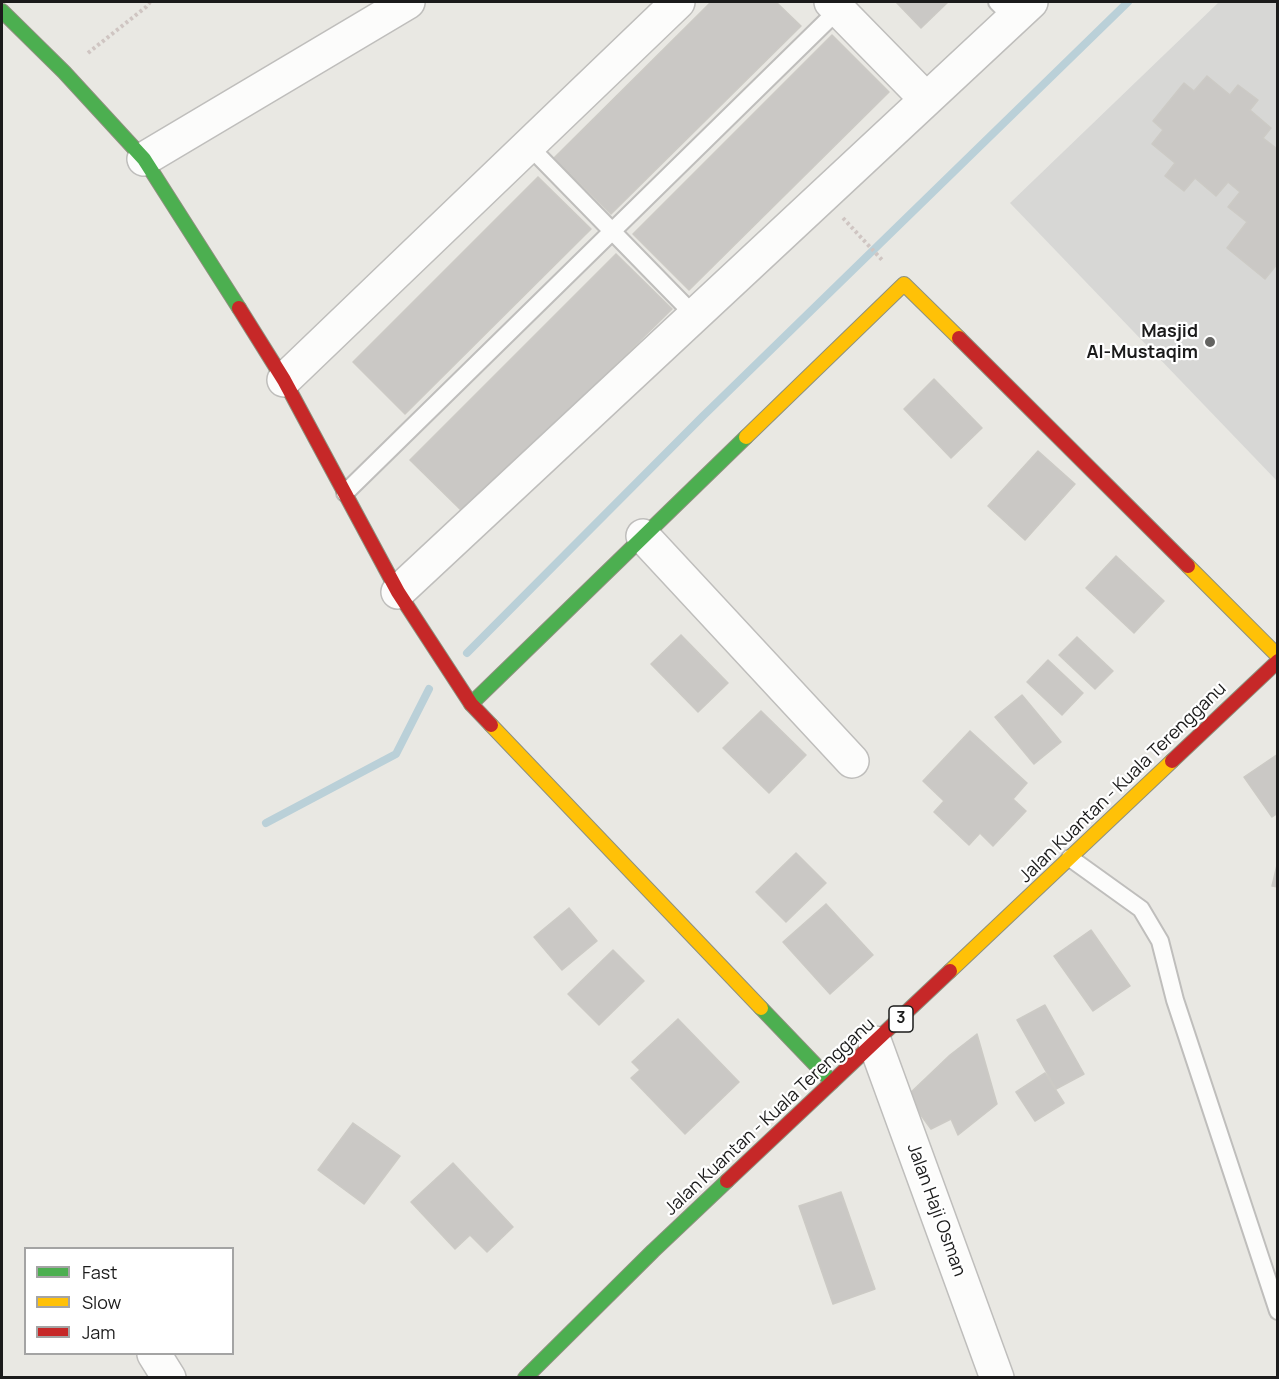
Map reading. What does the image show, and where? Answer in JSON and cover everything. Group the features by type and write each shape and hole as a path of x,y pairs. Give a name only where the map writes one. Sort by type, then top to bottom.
{"main road":[{"path":"2,11 64,72 144,159 284,380 398,592 471,704 832,1082"},
{"path":"471,704 904,284 1278,656"},
{"name":"Jalan Kuantan - Kuala Terengganu","path":"525,1377 653,1251 1278,661"}],"street":[{"path":"144,159 408,2"},
{"path":"284,380 678,2"},
{"path":"835,5 926,99"},
{"path":"398,592 926,99 1014,7"},
{"path":"643,536 852,761"},
{"name":"Jalan Haji Osman","path":"875,1043 997,1377"},
{"path":"155,1355 169,1377"}],"lane":[{"path":"345,493 612,231 835,5"},
{"path":"528,145 694,315"},
{"path":"1070,858 1142,909 1160,941 1175,1000 1278,1311"}],"path":[{"path":"64,72 150,2"},
{"path":"822,196 904,284"}],"shaded area":[{"name":"Masjid Al-Mustaqim","path":"1219,2 1277,2 1277,481 1010,203"}],"building":[{"path":"711,2 776,2 801,26 611,214 554,158"},
{"path":"896,2 948,2 921,28"},
{"path":"832,35 889,92 689,290 633,234"},
{"path":"1207,76 1230,95 1238,85 1258,100 1250,110 1271,128 1263,138 1276,148 1278,146 1278,263 1265,279 1227,248 1247,222 1228,207 1240,192 1228,182 1216,196 1195,178 1184,191 1165,176 1175,163 1152,144 1163,130 1153,121 1184,83 1194,91"},
{"path":"538,177 591,229 405,414 353,362"},
{"path":"616,254 672,309 465,514 410,460"},
{"path":"934,379 982,428 951,458 904,409"},
{"path":"1038,451 1075,484 1025,540 988,506"},
{"path":"1116,556 1164,601 1134,633 1086,588"},
{"path":"681,635 728,683 698,712 651,664"},
{"path":"1077,637 1113,671 1095,689 1059,655"},
{"path":"1048,660 1083,693 1062,715 1027,682"},
{"path":"1022,695 1061,742 1034,764 995,717"},
{"path":"761,711 806,755 769,793 723,748"},
{"path":"970,731 1027,783 1013,799 1026,811 993,846 980,833 969,845 934,812 944,801 923,781"},
{"path":"1278,754 1278,813 1272,817 1244,777"},
{"path":"796,853 826,883 786,922 756,892"},
{"path":"1278,861 1278,887 1272,886"},
{"path":"826,904 873,955 830,994 783,942"},
{"path":"569,908 597,941 562,970 534,937"},
{"path":"1091,930 1130,986 1093,1011 1054,956"},
{"path":"613,950 644,981 599,1025 568,994"},
{"path":"1045,1005 1084,1074 1056,1089 1017,1020"},
{"path":"678,1019 739,1082 685,1134 631,1078 640,1070 632,1062"},
{"path":"977,1034 997,1104 958,1135 951,1119 931,1129 907,1096 950,1055"},
{"path":"1045,1073 1064,1103 1035,1121 1016,1092"},
{"path":"353,1123 400,1156 364,1204 318,1170"},
{"path":"453,1163 513,1227 487,1252 470,1235 455,1249 411,1202"},
{"path":"841,1192 875,1289 833,1304 799,1206"}],"waterway":[{"path":"467,653 703,416 1128,2"},
{"path":"266,823 396,754 429,689"}],"traffic: fast":[{"path":"2,11 64,72 144,159 239,308"},
{"path":"471,704 746,437"},
{"path":"761,1008 832,1082"},
{"path":"525,1378 727,1181"}],"traffic: slow":[{"path":"746,437 904,284 959,338"},
{"path":"1188,566 1278,656"},
{"path":"491,725 761,1008"},
{"path":"950,971 1172,761"}],"traffic: jam":[{"path":"239,308 284,380 398,592 471,704 491,725"},
{"path":"959,338 1188,566"},
{"path":"1172,761 1278,661"},
{"path":"727,1181 950,971"}],"place":[{"name":"Masjid Al-Mustaqim","path":"1210,342"}]}
